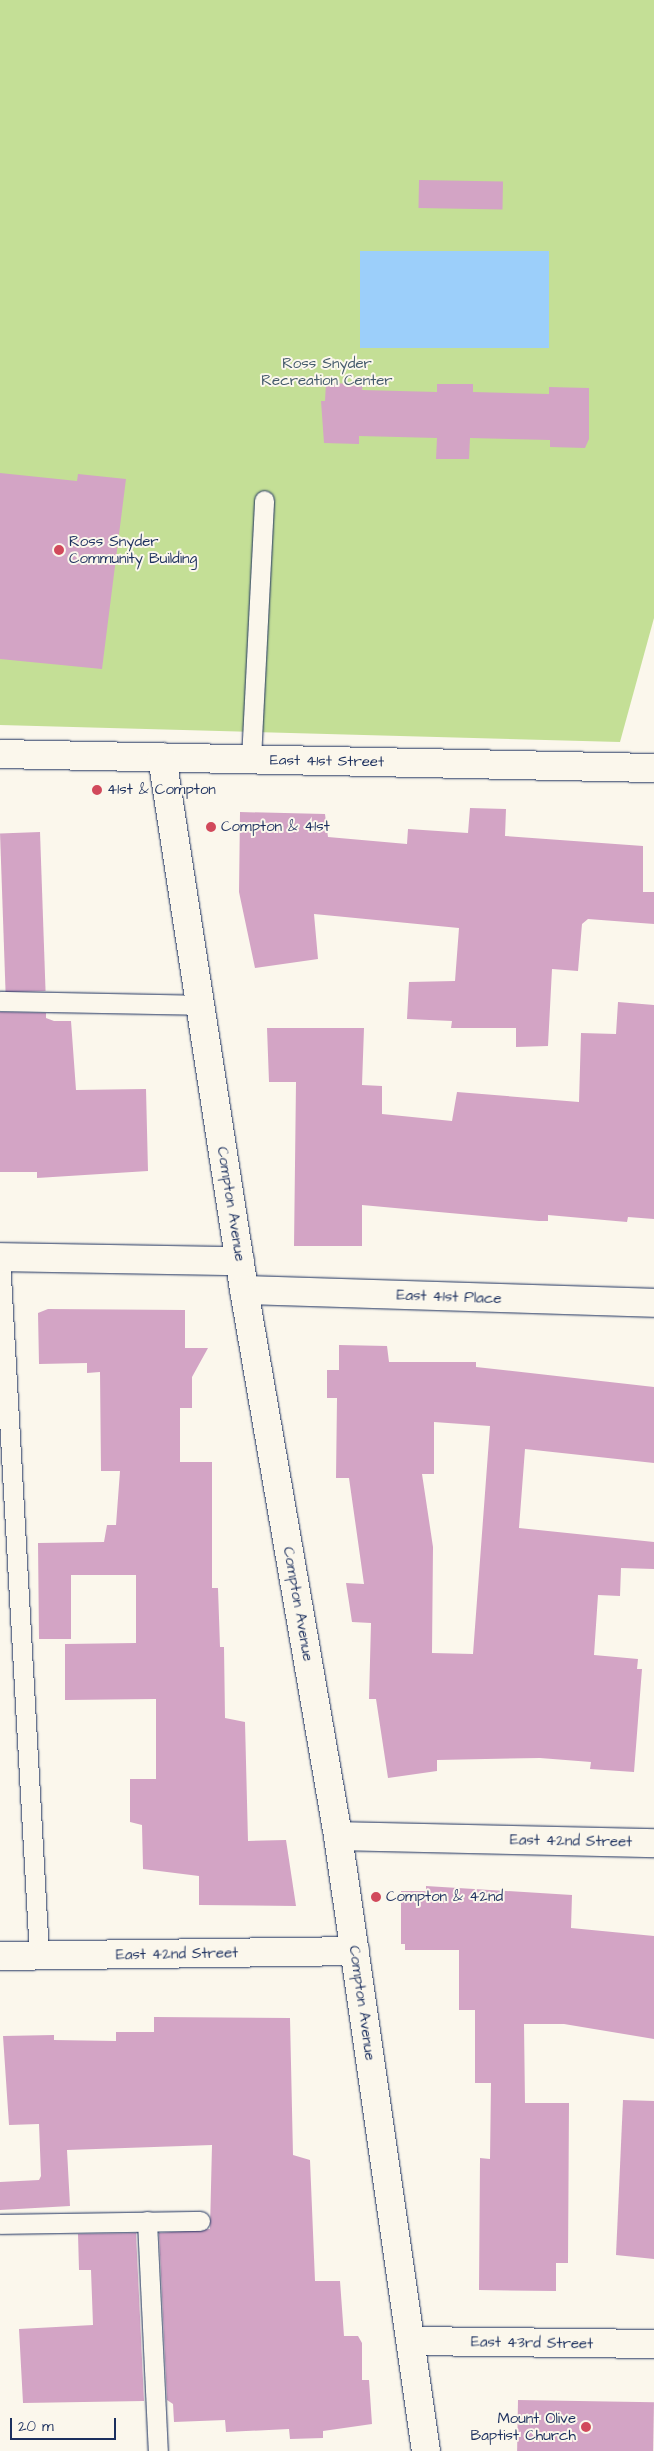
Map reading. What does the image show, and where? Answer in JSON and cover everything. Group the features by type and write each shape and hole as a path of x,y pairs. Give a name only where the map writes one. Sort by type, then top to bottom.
{"street":[{"name":"East 41st Street","path":"0,754 654,768"},
{"name":"Compton Avenue","path":"162,757 244,1290 338,1836 426,2451"},
{"path":"0,1258 240,1260"},
{"name":"East 41st Place","path":"244,1290 654,1303"},
{"name":"East 42nd Street","path":"338,1836 654,1843"},
{"name":"East 42nd Street","path":"0,1956 355,1951"},
{"name":"East 43rd Street","path":"411,2341 654,2344"}],"lane":[{"path":"251,759 264,500"},
{"path":"0,1001 200,1006"},
{"path":"0,1258 39,1955"},
{"path":"147,2221 158,2451"},
{"path":"0,2224 200,2221"}],"green space":[{"name":"Ross Snyder Recreation Center","path":"0,0 654,0 654,618 620,742 0,725"}],"water":[{"path":"360,251 549,251 549,348 360,348"}],"building":[{"path":"419,180 503,181 502,209 419,208"},
{"path":"326,383 363,384 362,390 437,392 437,384 473,384 473,392 549,394 549,387 589,388 589,439 585,448 550,447 550,440 470,438 469,459 436,459 437,438 359,436 359,444 324,443 321,401 325,401"},
{"name":"Ross Snyder Community Building","path":"0,473 77,481 78,474 126,479 102,669 0,659"},
{"path":"470,808 506,809 505,836 643,846 643,892 654,892 654,924 588,919 582,924 578,971 552,969 548,1046 516,1047 516,1028 451,1028 452,1021 407,1019 409,982 455,981 459,928 314,914 318,959 255,968 239,892 240,812 325,814 328,837 407,844 408,829 468,833"},
{"path":"40,832 46,991 6,992 0,833"},
{"path":"618,1002 654,1005 654,1219 628,1217 627,1222 548,1215 548,1221 539,1221 362,1205 362,1246 294,1246 296,1082 269,1082 267,1028 364,1028 362,1085 382,1086 382,1114 452,1121 457,1092 579,1102 581,1033 616,1034"},
{"path":"0,1012 46,1013 46,1018 54,1021 71,1021 76,1090 146,1089 148,1171 37,1178 37,1172 0,1172"},
{"path":"48,1309 185,1310 185,1348 208,1348 192,1377 192,1408 180,1408 180,1462 212,1462 212,1588 218,1588 220,1647 224,1647 225,1718 245,1722 248,1841 286,1840 296,1906 199,1905 199,1876 143,1869 142,1825 130,1822 130,1779 156,1779 156,1699 65,1700 65,1644 136,1643 136,1575 71,1575 71,1639 39,1639 38,1543 104,1542 107,1525 116,1525 120,1471 101,1471 100,1372 87,1373 87,1363 39,1364 38,1313"},
{"path":"339,1345 387,1346 389,1362 476,1362 476,1367 654,1387 654,1463 525,1449 519,1528 654,1542 654,1569 621,1568 620,1596 598,1595 594,1655 638,1659 637,1669 642,1669 634,1772 590,1769 591,1762 540,1758 437,1760 437,1771 388,1778 376,1699 369,1699 371,1623 352,1622 346,1583 364,1584 349,1478 336,1478 337,1398 327,1398 327,1370 339,1370","holes":["434,1422 490,1426 473,1654 432,1653 433,1547 422,1474 434,1474"]},
{"path":"426,1886 572,1895 571,1928 654,1936 654,2039 564,2024 524,2024 525,2103 569,2103 568,2263 556,2263 556,2291 479,2290 480,2158 490,2159 491,2083 475,2083 475,2010 459,2010 459,1950 405,1950 405,1944 401,1944 401,1891 426,1891"},
{"path":"154,2017 290,2018 293,2155 310,2160 315,2281 340,2281 344,2336 358,2336 362,2343 362,2380 369,2380 372,2424 323,2431 323,2438 290,2439 289,2429 226,2432 225,2420 174,2422 173,2404 167,2400 159,2233 210,2229 212,2145 67,2150 70,2206 0,2210 0,2182 39,2180 41,2176 39,2124 9,2125 3,2036 54,2035 54,2040 116,2041 116,2032 154,2032"},
{"path":"623,2100 654,2101 654,2259 616,2255"},
{"path":"136,2233 144,2401 23,2403 19,2329 93,2325 91,2270 79,2270 78,2234"},
{"name":"Mount Olive Baptist Church","path":"518,2400 654,2402 653,2451 517,2451"}],"place":[{"name":"Ross Snyder Community Building","path":"59,550"},
{"name":"41st & Compton","path":"97,790"},
{"name":"Compton & 41st","path":"211,827"},
{"name":"Compton & 42nd","path":"376,1897"},
{"name":"Mount Olive Baptist Church","path":"586,2427"}]}
